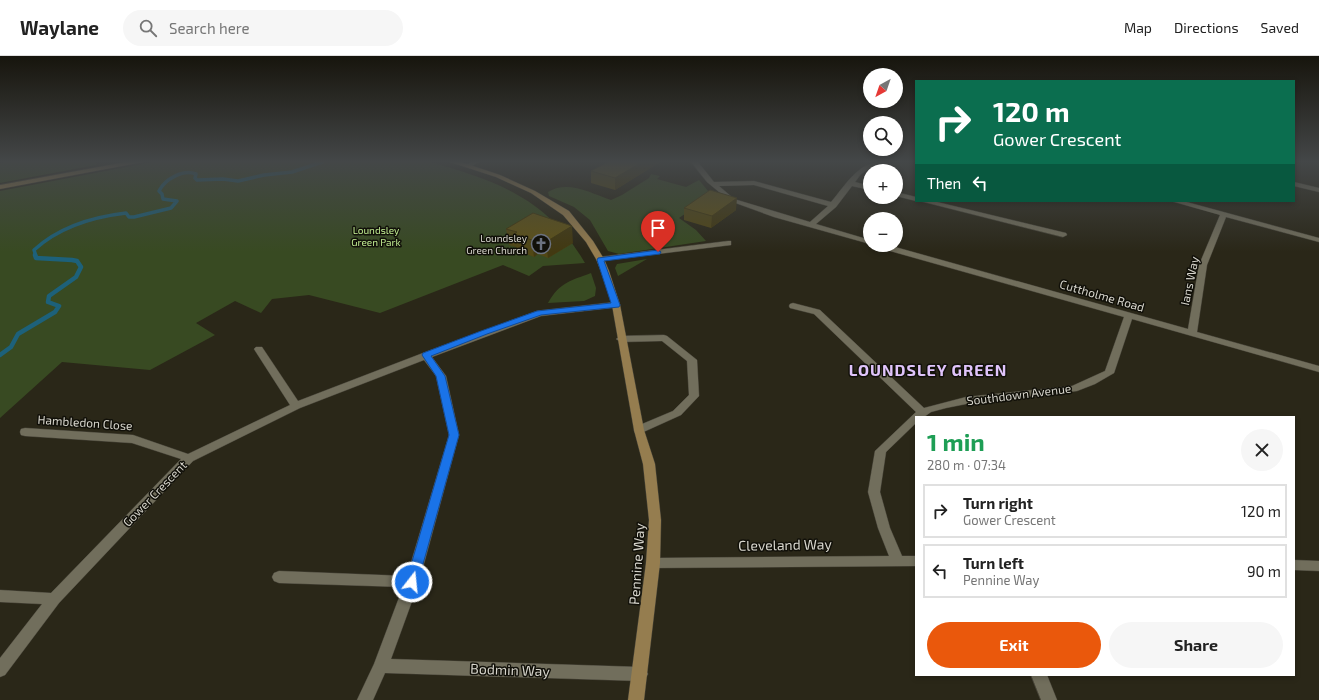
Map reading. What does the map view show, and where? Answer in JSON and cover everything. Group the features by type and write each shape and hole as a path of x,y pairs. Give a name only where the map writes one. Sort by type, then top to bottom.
{"street":[{"name":"Pennine Way","path":"532,192 566,213 589,241 600,260 616,305 639,430 649,464 655,520 653,563 636,700"},
{"path":"723,192 732,200 863,240"},
{"path":"784,192 833,205"},
{"path":"811,225 833,205 843,192"},
{"path":"903,196 915,199"},
{"path":"928,202 1063,235"},
{"path":"1179,202 1319,240"},
{"name":"Ians Way","path":"1192,333 1203,265 1224,214"},
{"path":"600,260 728,243"},
{"name":"Cuttholme Road","path":"903,252 1319,369"},
{"name":"Gower Crescent","path":"0,670 54,599 189,458 296,406 484,332 540,313 616,305"},
{"path":"793,306 817,312 918,415"},
{"name":"Southdown Avenue","path":"918,415 952,403 1074,389 1109,373 1129,316"},
{"path":"622,339 664,338 692,360 694,396 677,413 639,430"},
{"path":"259,350 296,406"},
{"path":"365,700 381,666 412,582 454,435 441,376 426,355"},
{"name":"Southdown Avenue","path":"897,560 884,528 874,492 881,451 915,418"},
{"name":"Hambledon Close","path":"25,432 133,438 189,458"},
{"name":"Cleveland Way","path":"653,563 915,561"},
{"path":"1295,565 1319,566"},
{"path":"279,577 412,582"},
{"path":"0,596 54,599"},
{"name":"Bodmin Way","path":"381,666 640,674"},
{"path":"1039,676 1049,700"}],"green space":[{"name":"Loundsley Green Park","path":"0,192 512,192 538,208 555,223 571,241 585,263 543,266 529,276 503,265 380,313 309,295 272,299 261,313 235,301 196,323 215,335 150,370 62,362 0,418"},
{"path":"548,192 590,192 611,200 627,192 708,192 709,197 679,218 696,230 706,241 619,254 608,251 590,220 574,207 549,196"},
{"path":"647,259 618,276 615,268 617,264"},
{"path":"591,273 596,288 595,296 584,301 548,303 561,286 571,280"}],"building":[{"path":"707,192 717,192 737,198 712,216 684,208"},
{"path":"533,213 572,226 546,242 536,238 532,240 514,234 517,232 506,229"}],"waterway":[{"path":"36,256 34,250 44,242 54,235 77,224 101,217 126,213 129,217 134,217 171,208 177,201 163,199 160,192"},
{"path":"0,355 11,347 18,334 55,312 59,306 48,302 49,296 76,277 81,267 77,261 36,258 35,255"}],"place":[{"name":"Loundsley Green Church","path":"541,244"}],"district":[{"name":"LOUNDSLEY GREEN","path":"928,370"}],"route":[{"path":"412,582 454,435 441,376 426,355 484,332 540,313 616,305 600,260 658,252"}]}
